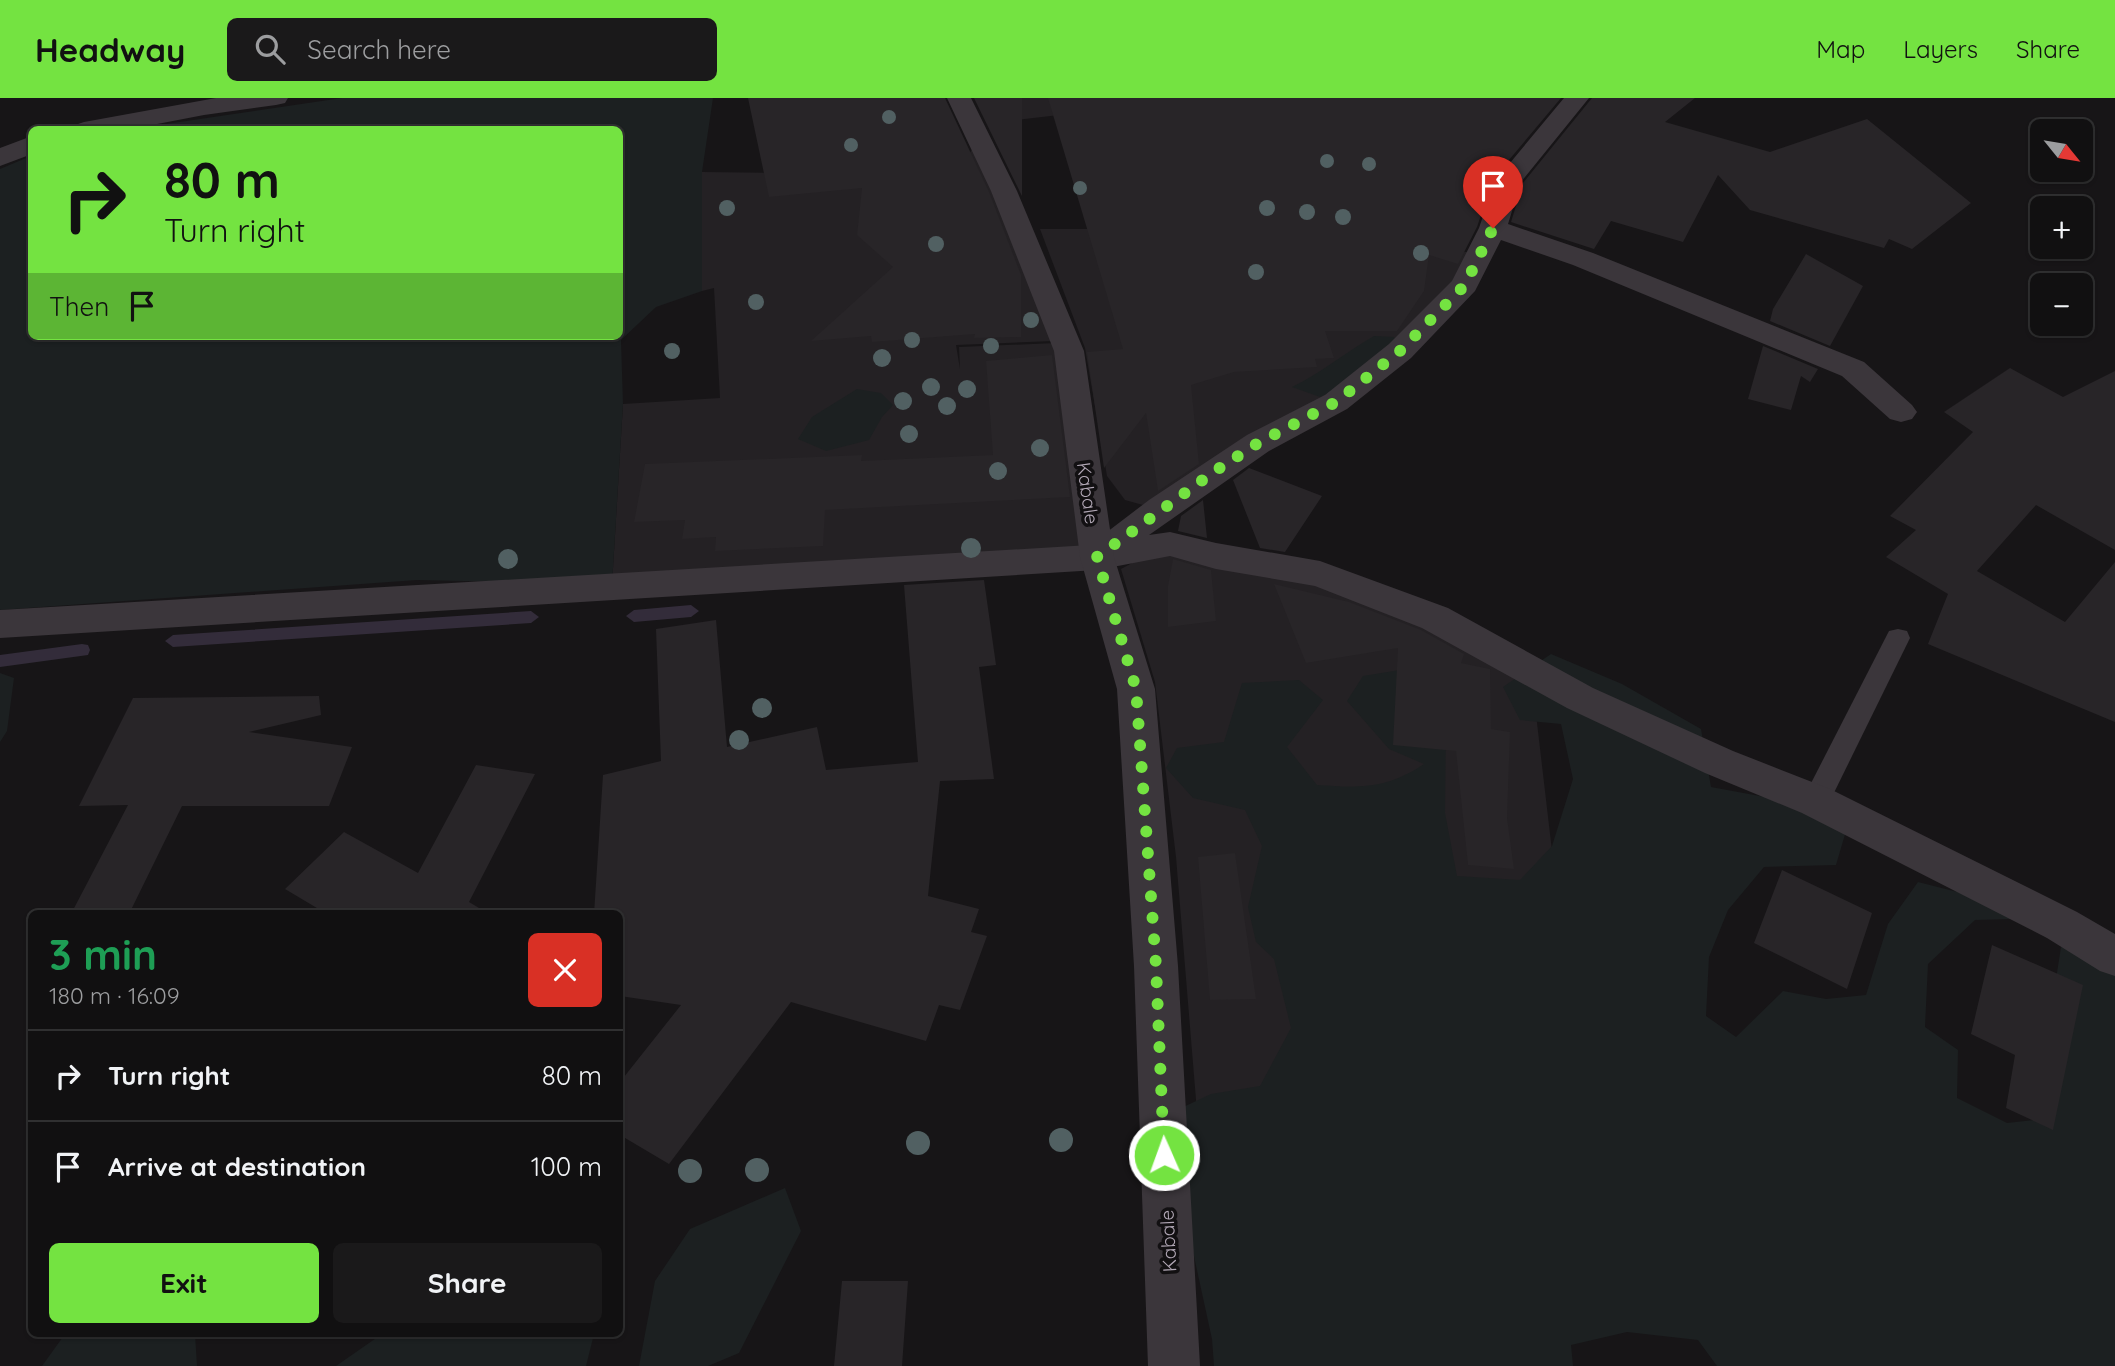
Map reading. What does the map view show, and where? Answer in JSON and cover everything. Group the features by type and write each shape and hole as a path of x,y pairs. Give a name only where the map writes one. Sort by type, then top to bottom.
{"street":[{"path":"70,126 109,98"},
{"path":"105,126 204,107 276,98"},
{"name":"Kabale","path":"959,98 1004,191 1069,351 1097,557 1136,689 1156,966 1174,1366"},
{"path":"1097,557 1258,443 1336,402 1400,351 1465,285 1493,228 1508,181 1577,98"},
{"path":"0,158 28,146"},
{"path":"1493,228 1583,259 1853,369 1901,412"},
{"path":"0,624 1097,557 1170,544 1216,556 1320,574 1435,618 1580,698 1719,762 1816,801 2062,925 2115,957"}],"lane":[{"path":"1816,801 1898,638"}],"shaded area":[{"path":"342,98 713,98 702,172 702,291 656,307 623,338 623,126 152,126"},
{"path":"982,98 1078,98 1085,112 991,123"},
{"path":"973,148 1011,229 1053,341 956,345 960,369 959,347 1056,343 1093,563 612,584 623,404 720,398 714,288 702,291 702,172 773,173 967,157"},
{"path":"28,157 28,340 621,340 623,404 612,584 417,580 0,610 0,169"},
{"path":"1040,229 1094,229 1431,245 1471,253 1459,275 1436,304 1321,401 1143,505 1125,500 1107,476 1085,348"},
{"path":"1374,336 1394,337 1398,344 1363,376 1320,397 1292,387 1313,375"},
{"path":"857,389 881,393 893,405 882,417 869,440 826,451 798,439 812,417"},
{"path":"1170,553 1319,580 1413,617 1532,680 1587,1150 1198,1124 1176,857 1155,682 1121,569 1145,556"},
{"path":"1551,654 1622,684 1701,729 1711,787 1787,801 1846,831 1836,865 1764,867 1728,910 1709,957 1706,1016 1736,1037 1783,991 1826,999 1866,995 1888,924 1918,882 1993,901 2013,919 1975,920 1928,964 1925,1027 1958,1050 1957,1098 2007,1123 2034,1120 2061,947 2087,951 2115,969 2115,1366 1717,1366 1698,1340 1627,1332 1571,1345 1573,1366 1214,1366 1212,1339 1180,1192 1177,1110 1211,1094 1260,1086 1291,1028 1274,959 1256,942 1248,907 1262,846 1245,810 1193,798 1166,768 1177,748 1224,742 1242,683 1299,680 1323,700 1287,747 1317,785 1373,785 1398,778 1424,764 1389,749 1347,701 1363,676 1431,665 1446,719 1445,813 1457,876 1520,880 1552,846 1573,779 1561,724 1520,720 1503,687"},
{"path":"0,673 14,678 7,731 0,742"},
{"path":"785,1188 801,1231 739,1353 708,1366 639,1366 655,1281 690,1229"},
{"path":"63,1337 195,1337 197,1366 42,1366"},
{"path":"378,1337 593,1337 586,1366 336,1366"}],"building":[{"path":"748,98 945,98 989,192 1021,275 1021,337 974,338 975,334 872,342 871,336 811,341 893,267 857,235 862,188 769,197"},
{"path":"974,98 1022,98 1022,196 1019,190"},
{"path":"1048,98 1561,98 1493,179 1477,227 1458,264 1429,255 1424,291 1397,331 1325,331 1334,358 1315,359 1317,367 1234,372 1191,385 1199,464 1158,491 1146,413 1104,468 1087,352 1123,349"},
{"path":"1592,98 1695,98 1665,122 1770,152 1867,119 1971,203 1912,249 1889,239 1884,248 1750,210 1718,175 1683,242 1611,221 1594,249 1511,222 1523,183"},
{"path":"1806,254 1863,286 1830,346 1770,321 1773,309"},
{"path":"1763,346 1818,369 1810,382 1801,376 1791,410 1748,399"},
{"path":"1052,355 1070,497 825,510 823,546 715,551 716,537 682,539 685,520 634,522 645,464 862,455 861,461 993,455 986,361"},
{"path":"2010,368 2063,397 2115,371 2115,550 2036,505 1977,571 2065,622 2115,562 2115,722 1928,644 1948,594 1886,557 1916,530 1890,516 1973,432 1944,412"},
{"path":"1249,468 1322,496 1285,552 1260,548 1233,480"},
{"path":"1203,500 1207,538 1178,531 1181,516"},
{"path":"1173,559 1211,570 1216,621 1168,627 1168,586"},
{"path":"984,580 996,665 979,667 994,779 940,781 928,896 979,909 971,932 987,936 960,1010 939,1005 926,1041 791,1002 669,1164 623,1137 623,1078 681,1005 623,996 623,910 594,910 603,775 661,761 656,629 716,620 727,747 817,727 826,770 918,762 904,585"},
{"path":"1274,584 1349,602 1421,630 1464,654 1461,663 1490,669 1491,729 1510,732 1507,818 1514,869 1468,865 1456,751 1393,745 1398,648 1306,663"},
{"path":"319,696 321,715 249,732 352,747 329,806 182,806 131,910 73,910 128,805 79,806 133,698"},
{"path":"476,765 535,774 469,902 482,910 320,910 285,889 344,832 418,873"},
{"path":"1235,853 1256,999 1210,1000 1198,857"},
{"path":"1782,870 1872,913 1847,989 1754,943"},
{"path":"1992,945 2083,985 2053,1130 2006,1108 2015,1055 1971,1034"},
{"path":"842,1281 908,1281 902,1366 834,1366"}],"waterway":[{"path":"634,616 691,611"},
{"path":"173,641 531,617"},
{"path":"0,661 82,650"}],"route":[{"path":"1164,1155 1156,966 1136,689 1097,557 1161,508 1258,443 1336,402 1400,351 1465,285 1493,228"}]}
